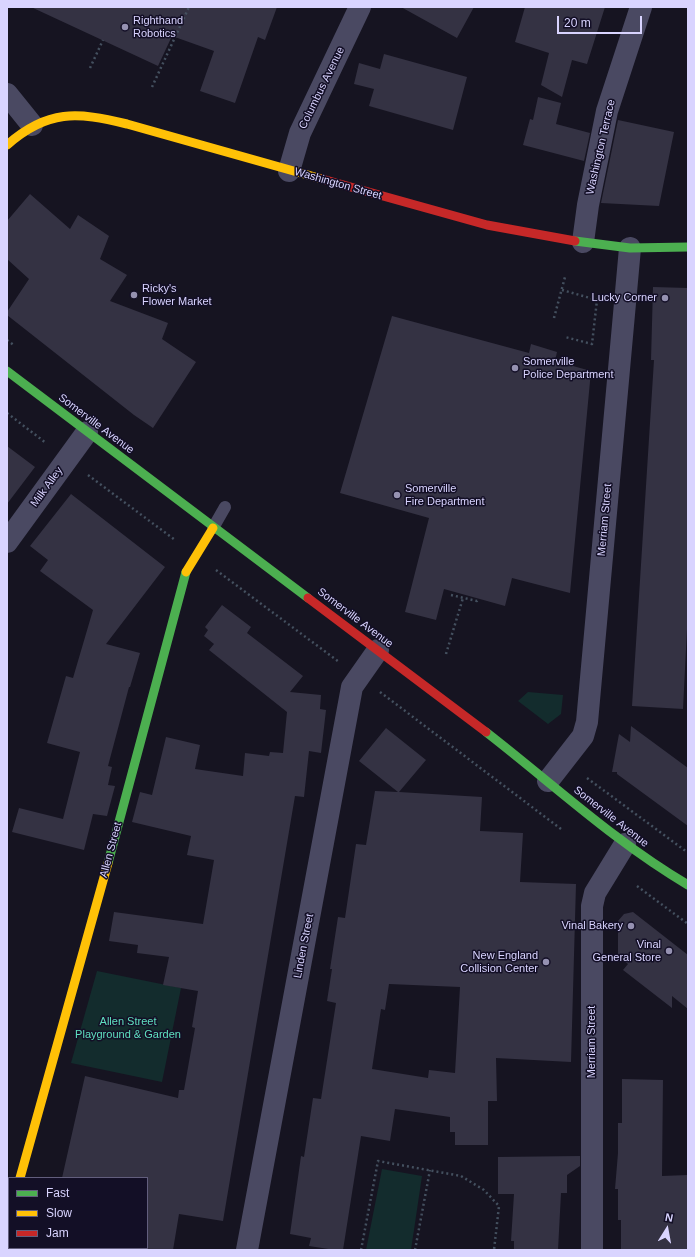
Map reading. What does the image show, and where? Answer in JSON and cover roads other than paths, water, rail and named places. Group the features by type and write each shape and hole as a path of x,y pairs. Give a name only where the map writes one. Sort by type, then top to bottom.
{"main road":[{"name":"Washington Street","path":"7,145 32,125 42,120 63,115 100,118 476,222 583,242 630,248 688,247"},
{"name":"Somerville Avenue","path":"7,371 213,528 378,650 548,781 625,844 660,870 688,885"},
{"name":"Allen Street","path":"20,1177 81,964 185,573 213,528"}],"street":[{"name":"Columbus Avenue","path":"289,171 300,133 360,7"},
{"name":"Washington Terrace","path":"583,242 588,205 607,111 641,7"},
{"path":"7,94 32,125"},
{"name":"Merriam Street","path":"548,781 584,736 587,722 630,248"},
{"name":"Milk Alley","path":"7,542 87,432"},
{"name":"Linden Street","path":"247,1250 352,687 378,650"},
{"name":"Merriam Street","path":"592,1250 592,906 595,893 625,844"}],"lane":[{"path":"213,528 225,507"}],"place":[{"name":"Righthand Robotics","path":"125,27"},
{"name":"Ricky's Flower Market","path":"134,295"},
{"name":"Lucky Corner","path":"665,298"},
{"name":"Somerville Police Department","path":"515,368"},
{"name":"Somerville Fire Department","path":"397,495"},
{"name":"Vinal Bakery","path":"631,926"},
{"name":"Vinal General Store","path":"669,951"},
{"name":"New England Collision Center","path":"546,962"}],"park label":[{"name":"Allen Street Playground & Garden","path":"128,1028"}]}
